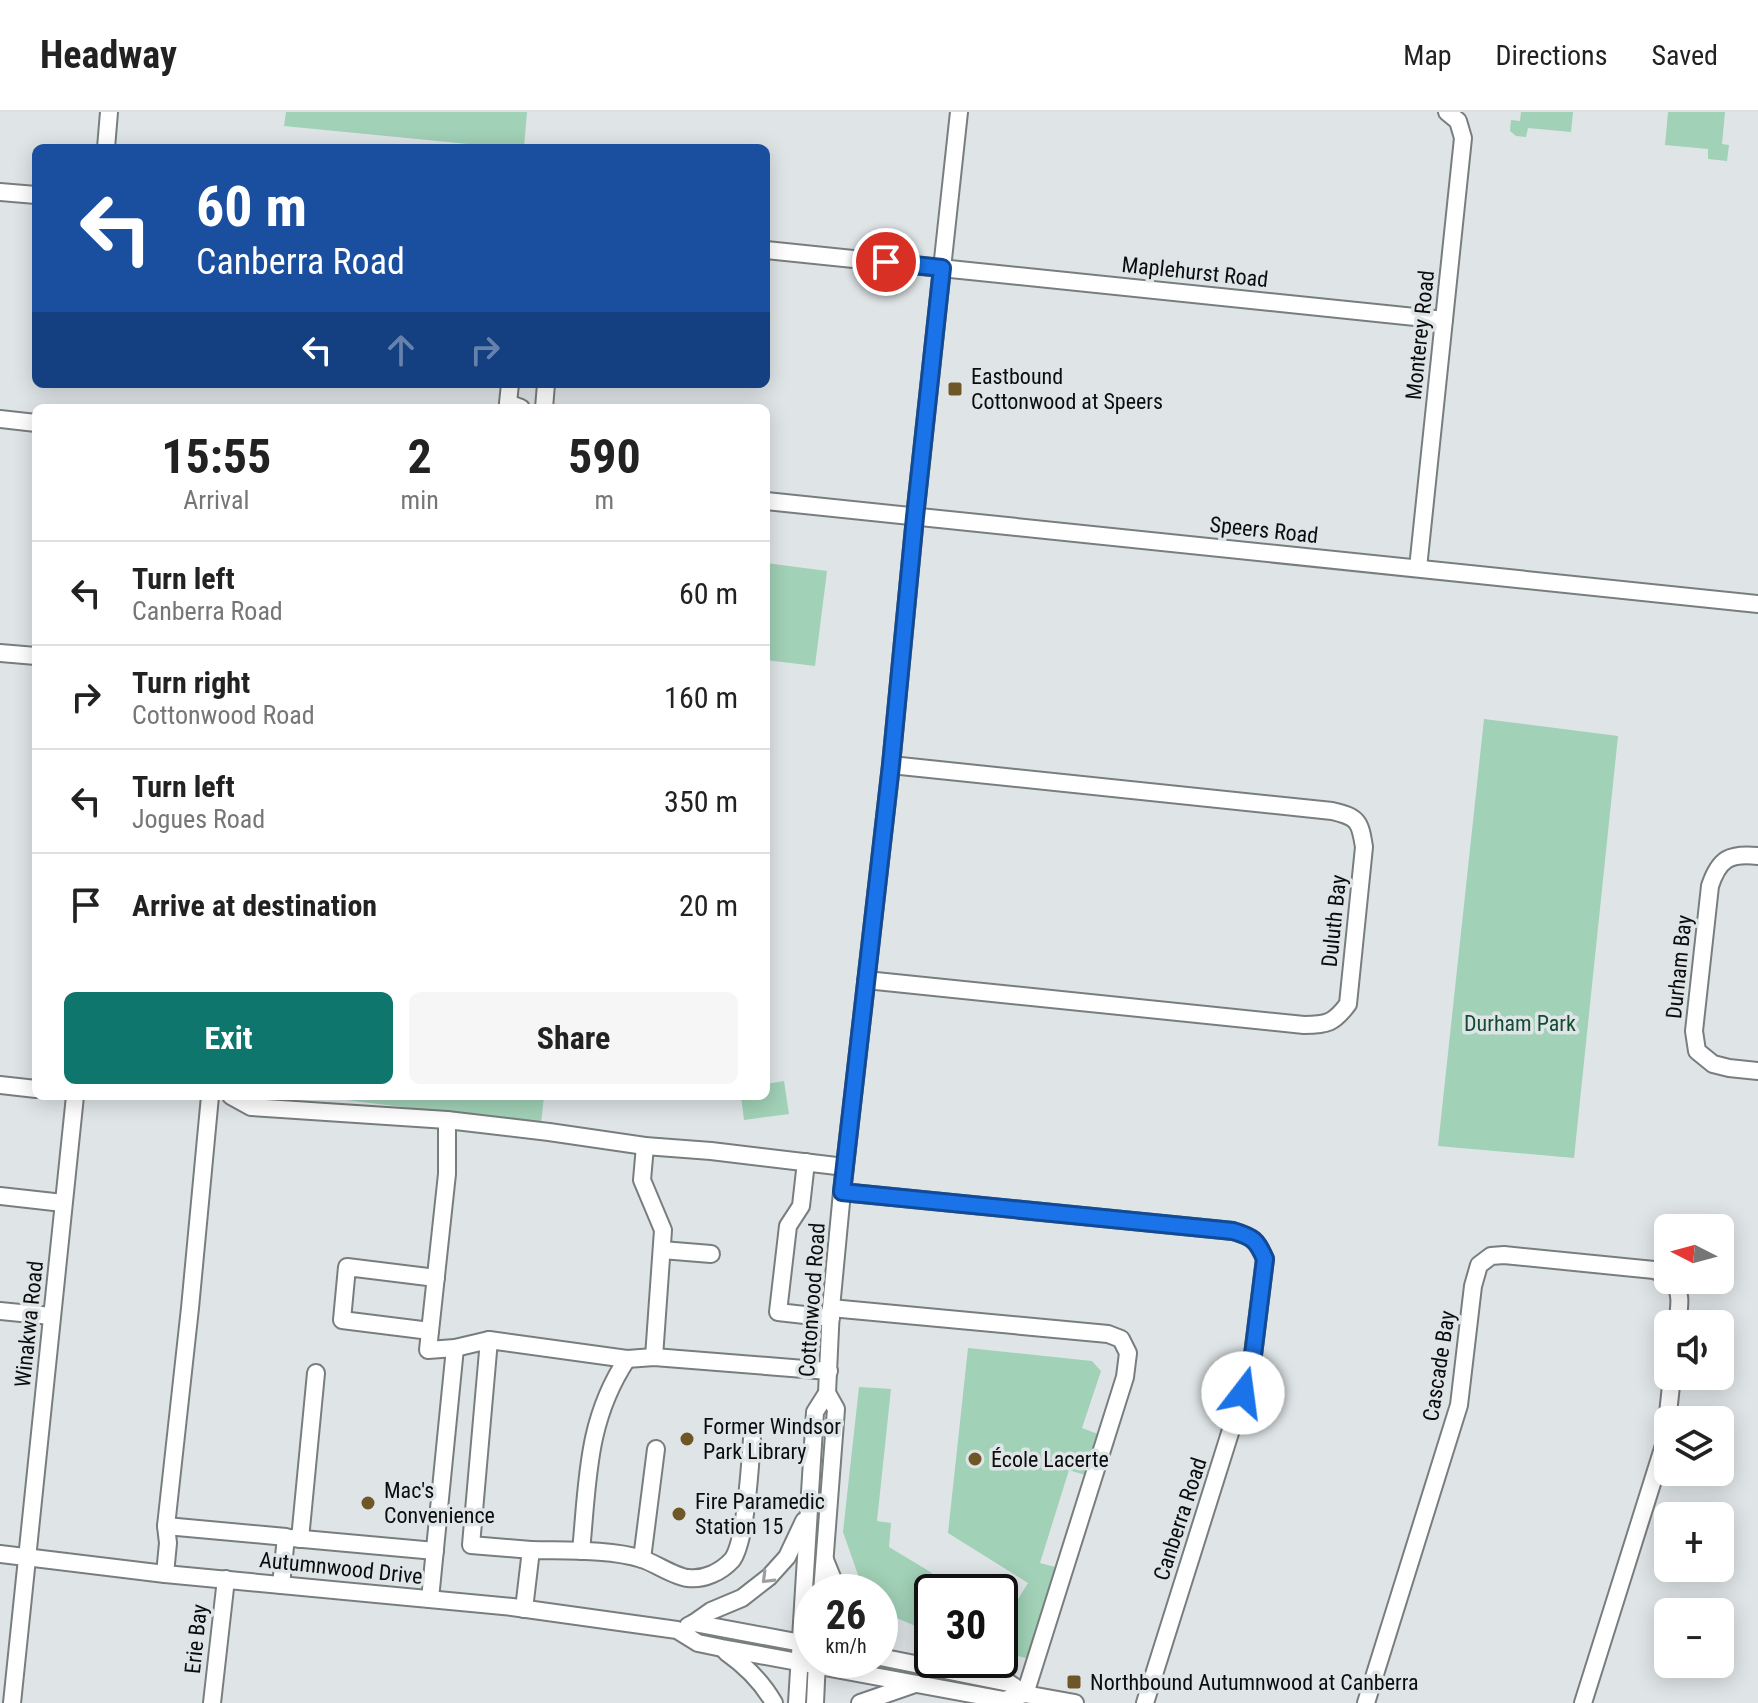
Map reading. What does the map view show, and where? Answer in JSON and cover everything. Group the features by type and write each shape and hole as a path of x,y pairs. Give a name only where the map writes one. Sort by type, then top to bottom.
{"street":[{"path":"106,144 109,112"},
{"name":"Cottonwood Road","path":"807,1574 815,1412 827,1393 842,1192 891,765 959,112"},
{"name":"Monterey Road","path":"1418,568 1463,138 1458,121 1447,112"},
{"path":"0,192 32,195"},
{"name":"Maplehurst Road","path":"770,250 1444,320"},
{"path":"0,419 32,423"},
{"name":"Speers Road","path":"770,501 1758,604"},
{"path":"0,653 32,656"},
{"name":"Duluth Bay","path":"866,980 1304,1025 1321,1025 1337,1019 1348,1004 1364,847 1361,827 1349,815 891,765"},
{"name":"Durham Bay","path":"1758,856 1729,858 1716,869 1710,886 1694,1031 1697,1051 1713,1064 1758,1071"},
{"path":"0,1085 32,1089"},
{"name":"Winakwa Road","path":"28,1557 75,1100"},
{"path":"165,1574 166,1526 210,1100"},
{"path":"238,1100 251,1107 447,1120 645,1146 845,1167"},
{"path":"447,1120 447,1174 428,1350 489,1340 627,1359 654,1357 829,1371"},
{"path":"645,1146 642,1180 663,1230 654,1357"},
{"path":"806,1162 801,1206 788,1226 778,1312 831,1313 1108,1334 1121,1339 1128,1353 1125,1377 1025,1694"},
{"name":"Canberra Road","path":"842,1192 1233,1231 1248,1235 1258,1243 1265,1259 1252,1363 1145,1703"},
{"path":"0,1196 63,1203"},
{"path":"662,1250 711,1254"},
{"name":"Cascade Bay","path":"1366,1703 1459,1405 1473,1286 1479,1265 1491,1256 1504,1255 1654,1270"},
{"path":"430,1331 342,1320 347,1267 436,1278"},
{"path":"0,1311 51,1316"},
{"path":"489,1340 471,1545 623,1555 642,1559 687,1578 715,1574 734,1558 744,1525 752,1439"},
{"path":"430,1599 455,1348"},
{"path":"581,1551 592,1441 602,1405 627,1359"},
{"path":"281,1585 293,1538 316,1373"},
{"path":"1583,1703 1665,1442 1671,1390"},
{"name":"Cottonwood Road","path":"823,1574 836,1409 827,1393"},
{"path":"642,1559 656,1449"},
{"path":"677,1630 755,1590 787,1557 808,1512"},
{"path":"166,1526 435,1551"},
{"path":"524,1609 531,1550"},
{"name":"Autumnwood Drive","path":"0,1554 165,1574 524,1609 677,1630 698,1643 794,1661"},
{"path":"12,1703 28,1557"},
{"path":"824,1557 831,1574"},
{"name":"Erie Bay","path":"212,1703 226,1579"},
{"path":"694,1623 794,1642"},
{"path":"722,1648 766,1687 774,1703"},
{"path":"898,1655 909,1662"},
{"name":"Autumnwood Drive","path":"898,1660 1009,1683 1025,1694 1075,1703"},
{"name":"Cottonwood Road","path":"797,1703 798,1678"},
{"path":"815,1703 816,1678"},
{"name":"Autumnwood Drive","path":"892,1678 1004,1700 1025,1694"},
{"path":"860,1703 917,1683"}],"green space":[{"path":"286,112 527,112 524,144 468,144 284,126"},
{"path":"1521,112 1573,112 1571,132 1528,128 1526,137 1516,136 1510,131 1511,120 1520,121"},
{"path":"1668,112 1725,112 1722,144 1729,145 1727,161 1708,159 1708,149 1665,145"},
{"path":"770,564 827,571 815,666 770,660"},
{"name":"Durham Park","path":"1484,719 1618,736 1574,1158 1438,1146"},
{"path":"784,1081 789,1114 744,1120 742,1100 770,1100 770,1083"},
{"path":"346,1100 544,1100 541,1124"},
{"path":"968,1348 1092,1361 1101,1371 1082,1428 1098,1434 1085,1475 1069,1470 1040,1563 1059,1568 1029,1659 1018,1656 1018,1599 1028,1583 948,1533"},
{"path":"859,1387 891,1389 877,1521 891,1523 889,1547 932,1573 914,1574 914,1625 898,1619 898,1574 858,1574 843,1532"}],"place":[{"name":"Eastbound Cottonwood at Speers","path":"955,389"},
{"name":"Former Windsor Park Library","path":"687,1439"},
{"name":"École Lacerte","path":"975,1459"},
{"name":"Mac's Convenience","path":"368,1503"},
{"name":"Fire Paramedic Station 15","path":"679,1514"},
{"name":"Northbound Autumnwood at Canberra","path":"1074,1682"}],"route":[{"path":"886,262 942,268 891,765 842,1192 1248,1235 1258,1243 1265,1259 1252,1363 1243,1393"}]}
